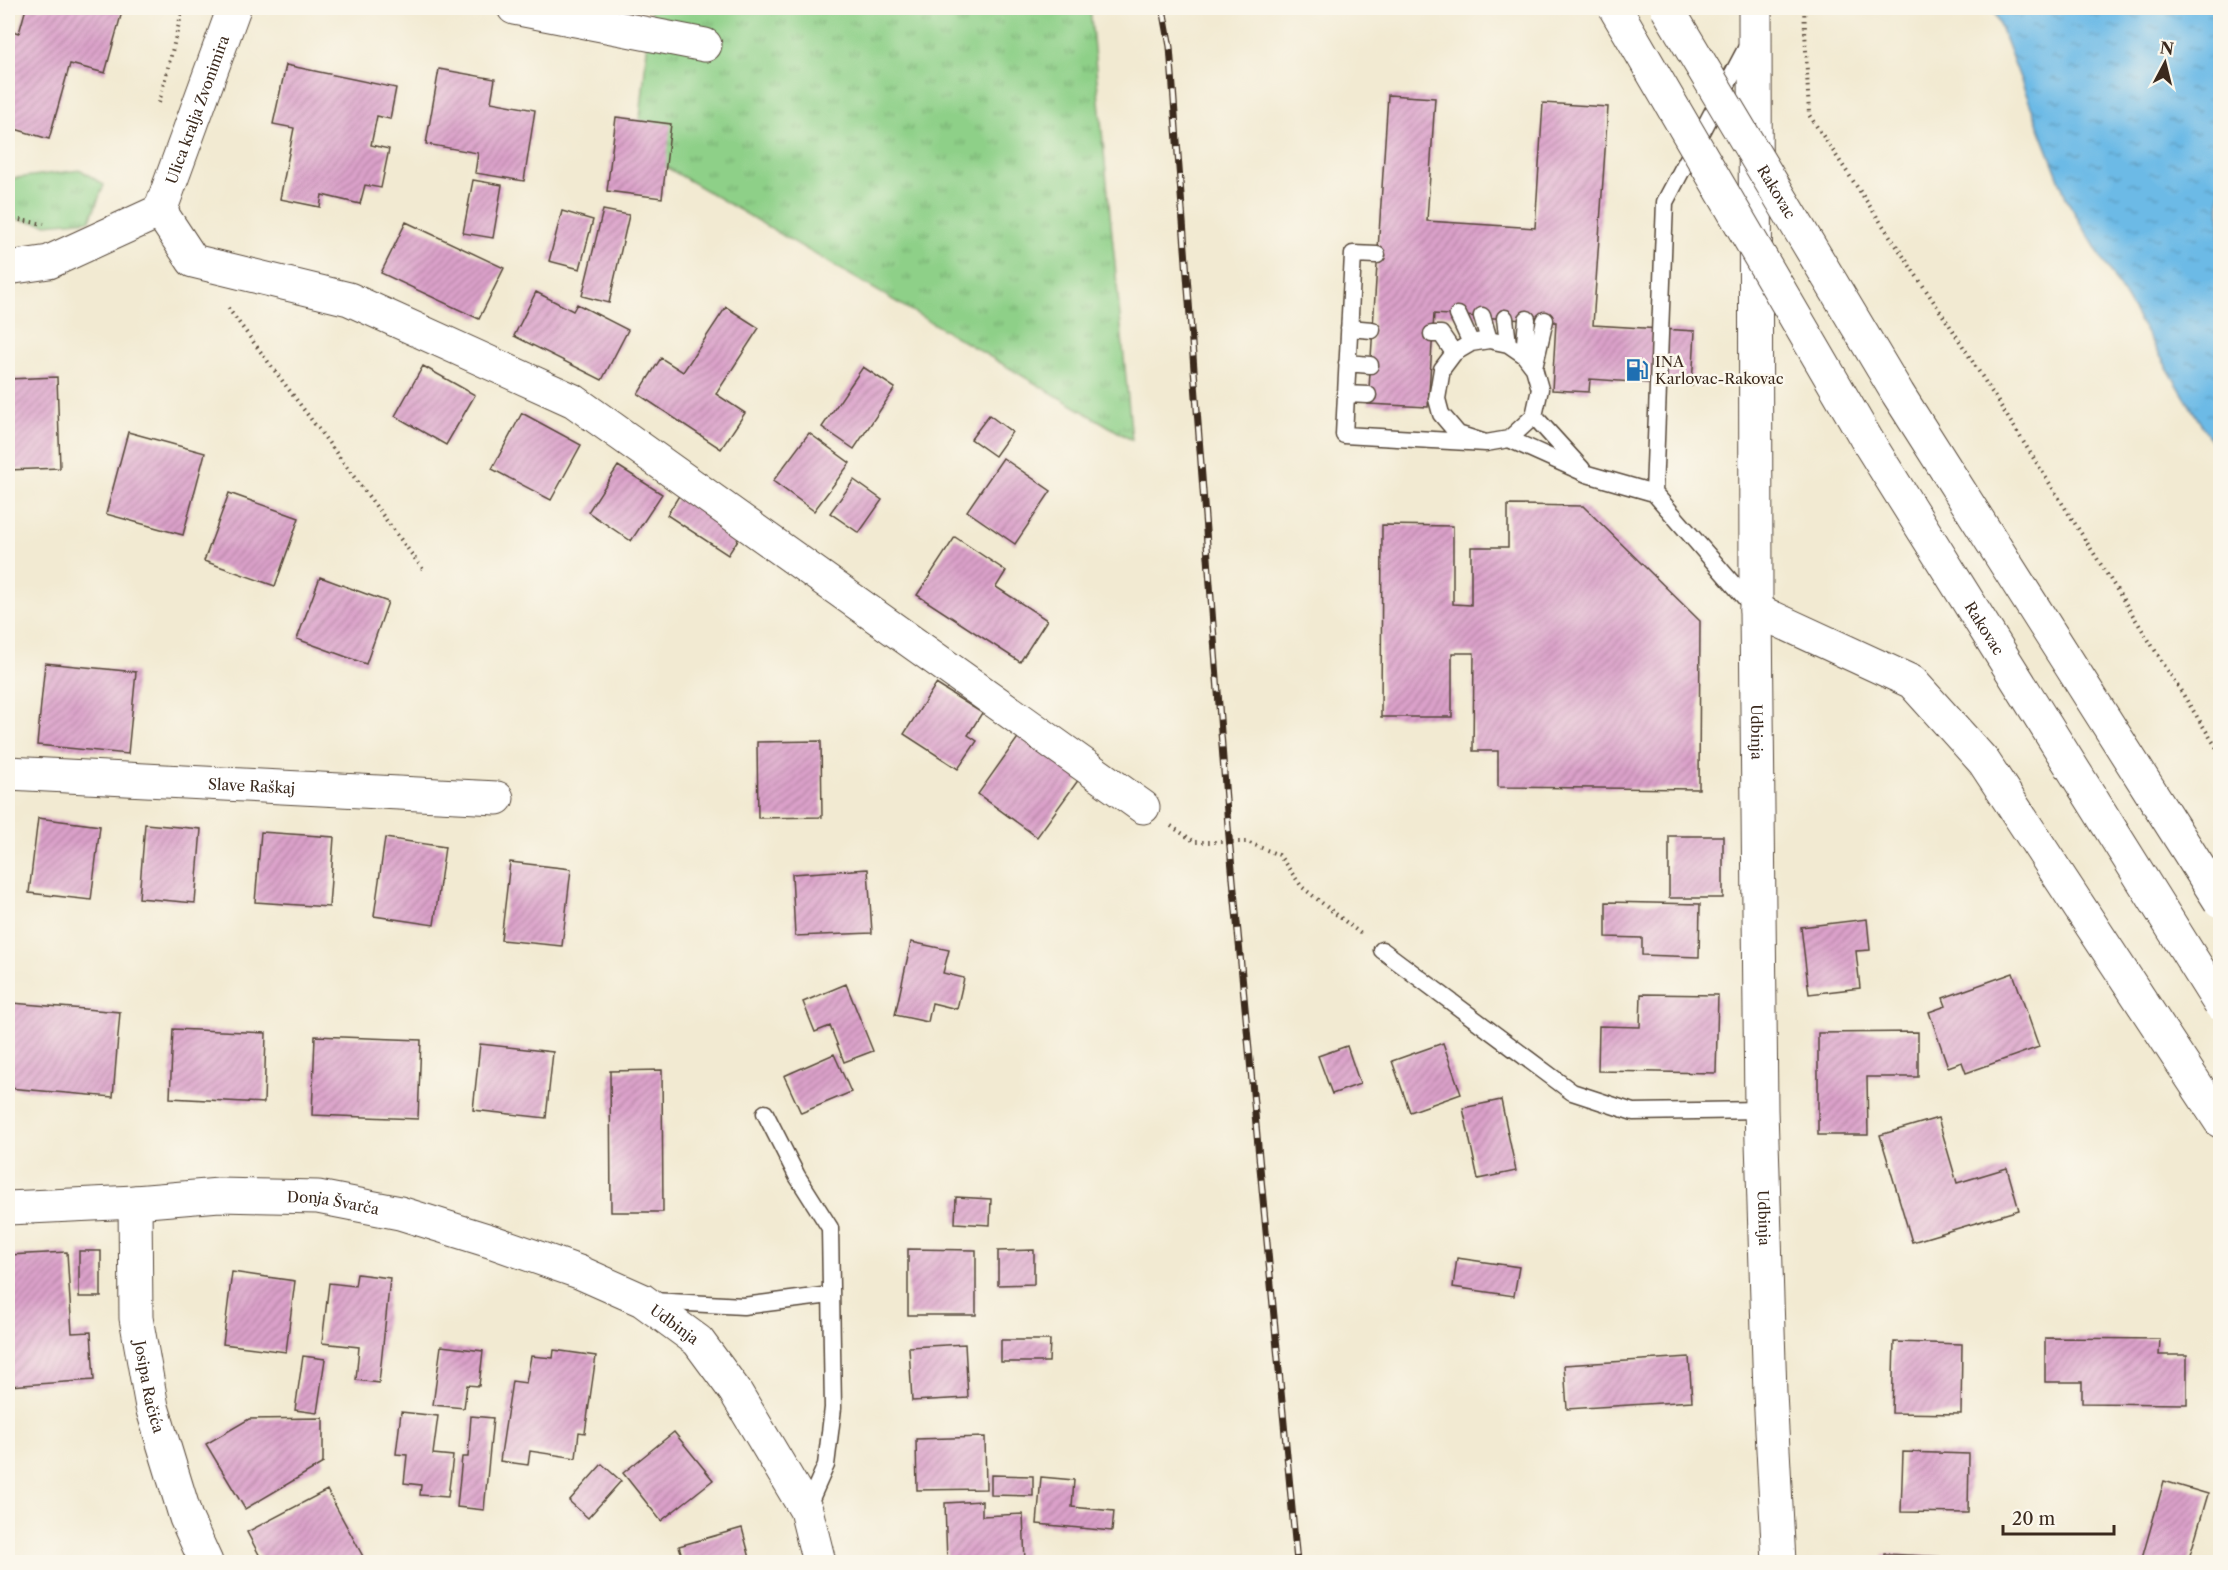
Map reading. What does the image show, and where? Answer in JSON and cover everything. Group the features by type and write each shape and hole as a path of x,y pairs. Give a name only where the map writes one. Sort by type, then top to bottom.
{"main road":[{"name":"Ulica kralja Zvonimira","path":"160,211 234,8"},
{"path":"514,8 705,45"},
{"name":"Rakovac","path":"1615,8 1867,440 2220,1004"},
{"name":"Rakovac","path":"1667,8 1898,394 2220,901"},
{"name":"Rakovac","path":"1754,21 1756,610"},
{"path":"8,268 49,262 160,211 193,261 349,299 574,401 1143,807"},
{"path":"1756,610 1912,682 1984,762 2220,1121"},
{"name":"Udbinja","path":"1756,610 1761,1110 1770,1393 1779,1563"},
{"name":"Slave Raškaj","path":"8,773 497,798"},
{"name":"Donja Švarča","path":"8,1208 135,1202 219,1195 318,1197 400,1213 490,1241 579,1272 642,1300"},
{"name":"Josipa Račića","path":"135,1202 136,1318 152,1407 186,1518 206,1563"},
{"name":"Udbinja","path":"642,1300 698,1341 735,1391 806,1510 819,1563"}],"lane":[{"path":"1654,493 1665,202 1754,21"},
{"path":"1377,255 1353,254 1344,435 1486,443 1509,439 1534,416 1540,389 1529,361 1527,319"},
{"path":"1458,315 1471,343"},
{"path":"1482,316 1489,340"},
{"path":"1504,318 1508,344"},
{"path":"1529,361 1545,320"},
{"path":"1349,328 1372,330"},
{"path":"1432,334 1441,334 1454,353"},
{"path":"1486,443 1458,434 1442,414 1433,399 1436,369 1454,353 1471,343 1489,340 1508,344 1529,361"},
{"path":"1347,363 1370,365"},
{"path":"1345,394 1368,395"},
{"path":"1534,416 1587,474"},
{"path":"1509,439 1587,474 1654,493 1756,610"},
{"path":"1382,950 1572,1092 1633,1112 1761,1110"},
{"path":"765,1113 797,1176 830,1228 833,1408 826,1465 806,1510"},
{"name":"Udbinja","path":"642,1300 743,1306 830,1294"}],"path":[{"path":"158,107 183,8"},
{"path":"1804,8 1809,116 1952,329 2220,753"},
{"path":"8,218 46,224"},
{"path":"193,261 425,572"},
{"path":"1143,807 1195,842 1247,842 1280,855 1302,887 1382,950"}],"green space":[{"path":"651,8 1090,8 1132,440 637,150"},
{"path":"81,170 104,185 90,220 46,224 8,218 8,179"}],"water":[{"path":"1993,8 2220,8 2220,456 2067,200"}],"building":[{"path":"26,8 123,8 105,73 70,64 49,139 8,127 8,30 19,33"},
{"path":"286,65 396,88 390,119 377,116 371,145 389,149 381,188 365,185 360,204 322,195 320,207 280,199 294,128 273,124"},
{"path":"439,69 495,79 491,102 535,110 524,181 475,173 478,153 426,144"},
{"path":"1388,95 1435,98 1427,221 1535,228 1543,103 1608,107 1593,325 1695,331 1692,386 1590,379 1589,392 1552,390 1556,322 1434,314 1428,407 1368,404"},
{"path":"616,117 671,124 662,198 607,191"},
{"path":"473,180 502,185 493,238 463,233"},
{"path":"603,210 629,215 609,303 582,296"},
{"path":"562,211 593,220 580,269 549,261"},
{"path":"406,222 504,268 479,319 381,273"},
{"path":"536,292 573,311 577,304 628,330 602,380 514,336"},
{"path":"726,307 759,328 716,394 745,413 721,449 638,394 661,358 683,372"},
{"path":"423,366 475,395 446,445 395,416"},
{"path":"863,367 895,388 854,449 822,427"},
{"path":"57,377 60,468 8,470 8,379"},
{"path":"522,413 581,445 551,500 492,469"},
{"path":"989,415 1012,432 995,456 971,439"},
{"path":"128,432 205,453 183,535 106,514"},
{"path":"809,433 850,463 814,511 773,481"},
{"path":"1003,458 1051,491 1015,544 967,511"},
{"path":"618,466 662,494 631,541 588,512"},
{"path":"854,480 882,500 859,533 830,513"},
{"path":"685,486 747,526 728,555 667,515"},
{"path":"229,493 299,518 275,586 204,561"},
{"path":"1508,505 1583,506 1700,621 1699,789 1498,787 1498,751 1473,751 1474,653 1452,653 1452,717 1381,717 1382,525 1453,526 1453,604 1471,605 1471,547 1508,547"},
{"path":"955,537 1006,571 996,587 1047,620 1020,662 917,595"},
{"path":"320,577 388,602 366,664 297,639"},
{"path":"45,663 136,672 128,754 37,745"},
{"path":"936,684 982,713 968,735 977,741 958,769 904,734"},
{"path":"1022,732 1082,775 1037,837 978,794"},
{"path":"821,741 822,817 758,818 757,742"},
{"path":"38,818 100,826 91,900 29,893"},
{"path":"145,824 201,829 195,903 139,898"},
{"path":"261,832 334,837 329,907 255,902"},
{"path":"1669,836 1723,836 1723,898 1669,898"},
{"path":"385,838 445,847 434,925 374,916"},
{"path":"510,862 571,869 562,946 501,940"},
{"path":"868,869 872,933 795,936 792,874"},
{"path":"1606,902 1700,904 1699,957 1642,955 1642,938 1606,937"},
{"path":"1867,919 1870,950 1856,951 1860,988 1809,994 1801,927"},
{"path":"911,942 949,950 943,973 964,978 957,1009 932,1003 928,1022 895,1015"},
{"path":"2013,973 2039,1047 1966,1073 1962,1062 1948,1067 1929,1012 1946,1006 1943,998"},
{"path":"846,984 873,1051 844,1062 830,1026 815,1032 803,1002"},
{"path":"1641,994 1718,995 1716,1073 1598,1071 1599,1026 1640,1027"},
{"path":"12,1003 120,1012 113,1097 8,1088"},
{"path":"173,1029 266,1033 264,1103 170,1098"},
{"path":"1918,1032 1918,1077 1867,1077 1868,1135 1818,1135 1818,1033"},
{"path":"315,1036 421,1040 418,1119 312,1115"},
{"path":"1443,1043 1461,1094 1410,1112 1392,1061"},
{"path":"480,1044 553,1052 546,1118 473,1110"},
{"path":"1347,1046 1360,1084 1332,1094 1318,1056"},
{"path":"834,1054 851,1092 801,1113 784,1076"},
{"path":"662,1070 663,1212 611,1212 610,1071"},
{"path":"1501,1100 1516,1171 1478,1179 1463,1108"},
{"path":"1938,1118 1957,1183 2007,1168 2019,1210 1912,1242 1880,1135"},
{"path":"956,1197 991,1199 990,1225 955,1223"},
{"path":"908,1249 976,1250 976,1315 908,1315"},
{"path":"1034,1250 1034,1284 998,1285 998,1251"},
{"path":"79,1251 101,1251 101,1297 79,1297"},
{"path":"67,1252 72,1333 91,1332 94,1380 9,1386 8,1255"},
{"path":"1457,1258 1519,1267 1514,1296 1453,1287"},
{"path":"232,1272 295,1281 286,1352 223,1344"},
{"path":"357,1274 390,1278 379,1383 356,1380 359,1347 322,1343 329,1283 355,1286"},
{"path":"2045,1338 2160,1339 2159,1355 2187,1355 2187,1404 2082,1403 2082,1382 2045,1382"},
{"path":"1001,1340 1050,1340 1049,1362 1001,1362"},
{"path":"1894,1342 1962,1344 1961,1414 1892,1413"},
{"path":"965,1344 968,1398 912,1401 909,1347"},
{"path":"441,1346 483,1351 479,1386 467,1385 464,1408 433,1405"},
{"path":"554,1350 596,1356 585,1433 579,1432 576,1458 530,1451 528,1465 500,1461 512,1381 526,1383 531,1356 553,1358"},
{"path":"303,1356 325,1359 317,1413 295,1410"},
{"path":"1689,1357 1692,1401 1567,1409 1564,1365"},
{"path":"401,1412 438,1416 433,1454 453,1456 448,1497 420,1495 421,1485 404,1483 407,1455 396,1454"},
{"path":"471,1416 493,1418 484,1510 457,1507 462,1457 468,1457"},
{"path":"323,1418 323,1463 245,1509 206,1444 249,1419"},
{"path":"674,1432 713,1480 661,1521 623,1473"},
{"path":"985,1437 986,1489 917,1490 916,1439"},
{"path":"1903,1452 1969,1454 1968,1513 1901,1512"},
{"path":"602,1464 621,1481 588,1518 569,1501"},
{"path":"991,1475 1033,1476 1033,1496 991,1495"},
{"path":"1041,1477 1074,1480 1072,1507 1114,1511 1112,1531 1037,1524"},
{"path":"2164,1481 2208,1494 2188,1562 2141,1562"},
{"path":"327,1490 366,1562 263,1562 247,1532"},
{"path":"982,1501 982,1516 1023,1514 1025,1562 947,1562 945,1503"},
{"path":"742,1528 751,1562 684,1562 679,1546"},
{"path":"1884,1554 1968,1558 1968,1562 1883,1562"}],"railway":[{"path":"1163,8 1170,47 1228,826 1297,1562"}],"place":[{"name":"INA Karlovac-Rakovac","path":"1637,370"}]}
